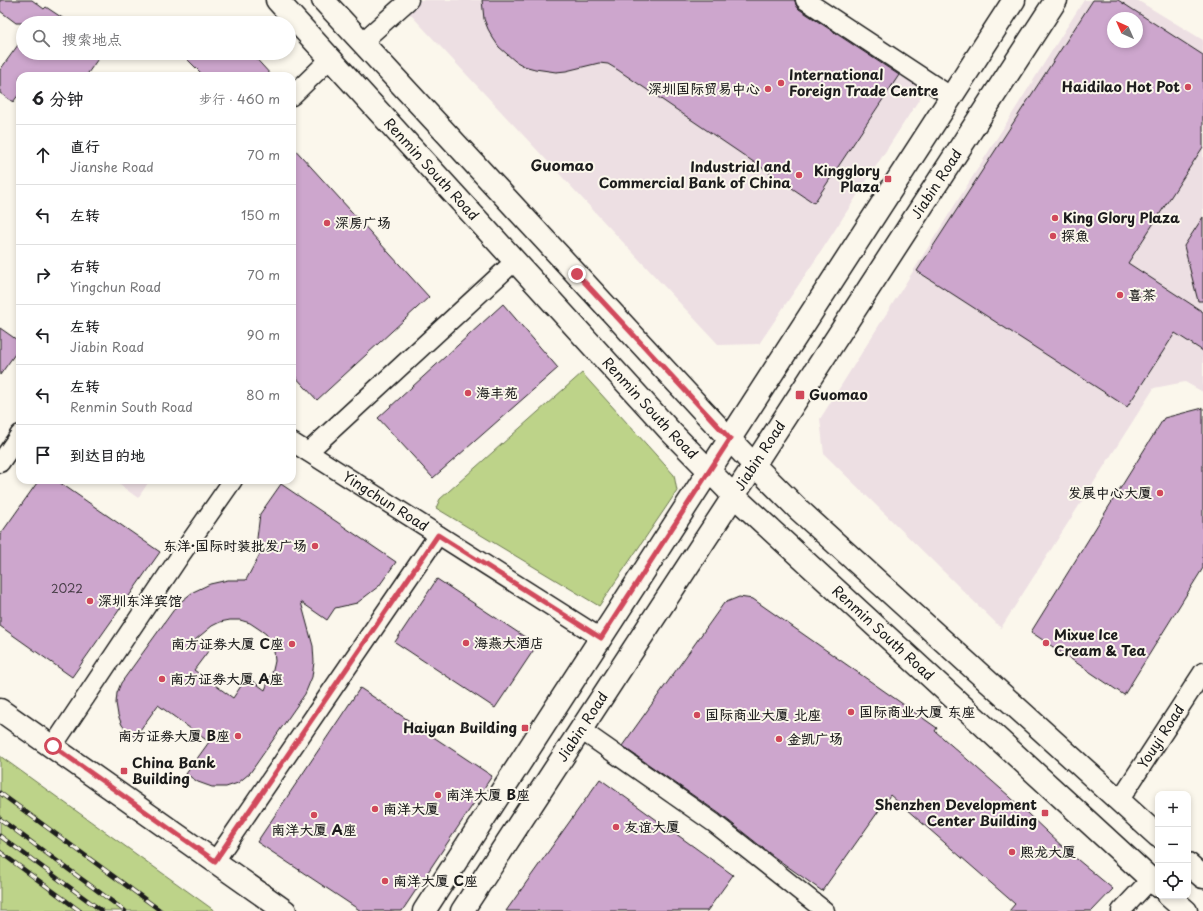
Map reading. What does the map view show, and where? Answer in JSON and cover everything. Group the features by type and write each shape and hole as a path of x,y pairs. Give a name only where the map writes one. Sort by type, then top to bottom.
{"main road":[{"name":"Renmin South Road","path":"277,0 292,16"},
{"path":"323,0 754,465 797,508 1155,833"},
{"path":"424,911 1014,0"},
{"name":"Jiabin Road","path":"462,911 1056,0"},
{"name":"Renmin South Road","path":"296,20 671,432 733,495 1154,882"},
{"path":"0,703 30,731"},
{"path":"0,710 285,911"},
{"path":"0,726 43,751 83,768"},
{"path":"1191,867 1203,877"},
{"path":"1172,899 1186,911"}],"street":[{"path":"362,42 410,0"},
{"path":"805,0 952,97"},
{"path":"296,92 331,58"},
{"path":"308,452 515,261"},
{"path":"0,463 16,440"},
{"name":"Yingchun Road","path":"296,444 601,638"},
{"path":"53,746 176,562 230,484"},
{"path":"215,861 438,535"},
{"name":"Youyi Road","path":"1119,801 1203,672"},
{"path":"581,730 714,823 825,911"},
{"path":"1121,911 1154,882"}],"shaded area":[{"path":"397,0 794,0 927,87 822,250 759,344 719,345"},
{"path":"1084,0 1137,0 1203,40 1203,392 1185,382 1154,388 1001,628 824,454 820,419"},
{"path":"119,484 147,484 138,498"}],"green space":[{"path":"582,373 674,475 677,491 599,606 436,508 440,499"},
{"path":"0,756 215,911 0,911"}],"building":[{"path":"0,0 32,0 44,9 46,7 60,16 16,16 16,23 0,11"},
{"name":"深圳国际贸易中心","path":"482,0 795,0 799,9 899,75 814,203 608,64 599,63 556,72 535,69 524,66 515,61 499,47 488,29 484,19"},
{"name":"King Glory Plaza","path":"1093,0 1118,0 1137,12 1107,12 1107,48 1143,48 1143,16 1203,55 1203,147 1128,263 1203,312 1203,351 1175,333 1127,407 917,271"},
{"path":"16,48 16,60 97,60 89,72 16,72 16,98 13,102 0,93 0,70"},
{"path":"188,60 257,60 268,72 200,72"},
{"name":"深房广场","path":"296,150 429,297 317,400 296,377"},
{"path":"1203,217 1203,301 1198,301 1184,246"},
{"name":"海丰苑","path":"503,304 558,368 433,478 378,418"},
{"path":"0,328 16,339 16,353 0,375"},
{"name":"发展中心大厦","path":"1203,408 1203,568 1124,695 1031,632 1164,418"},
{"path":"36,484 62,484 160,552 72,677 0,626 0,535"},
{"path":"281,484 396,562 379,586 357,603 335,608 327,620 301,602 313,646 314,662 312,677 305,694 250,773 238,783 226,787 212,787 198,782 186,774 209,742 158,705 135,737 122,725 118,715 116,703 117,693 121,683 178,604 193,592 210,584 228,580 246,580 260,554 257,538 260,514","holes":["240,620 250,623 266,634 274,651 275,661 265,690 247,677 233,698 194,670 209,650 195,640 212,626 220,622"]},
{"name":"海燕大酒店","path":"437,579 537,645 495,708 395,642"},
{"name":"金凯广场","path":"739,597 753,599 937,728 935,731 1009,796 1066,850 1113,889 1092,911 1009,911 1015,904 890,795 822,891 773,856 720,814 622,746 724,603"},
{"name":"南洋大厦","path":"360,688 492,776 402,911 361,911 257,842"},
{"name":"友谊大厦","path":"600,779 733,875 707,911 506,911"}],"railway":[{"path":"0,793 161,911"},
{"path":"0,819 125,911"},
{"path":"0,836 102,911"},
{"path":"0,852 80,911"}],"place":[{"name":"International Foreign Trade Centre","path":"781,83"},
{"name":"Haidilao Hot Pot","path":"1188,87"},
{"name":"深圳国际贸易中心","path":"768,89"},
{"name":"Industrial and Commercial Bank of China","path":"799,175"},
{"name":"Kingglory Plaza","path":"888,179"},
{"name":"King Glory Plaza","path":"1055,218"},
{"name":"深房广场","path":"327,223"},
{"name":"探魚","path":"1053,236"},
{"name":"喜茶","path":"1120,295"},
{"name":"海丰苑","path":"468,393"},
{"name":"Guomao","path":"800,395"},
{"name":"发展中心大厦","path":"1160,493"},
{"name":"东洋·国际时装批发广场","path":"315,546"},
{"name":"深圳东洋宾馆","path":"90,601"},
{"name":"海燕大酒店","path":"466,643"},
{"name":"Mixue Ice Cream & Tea","path":"1046,643"},
{"name":"南方证券大厦 C座","path":"292,644"},
{"name":"南方证券大厦 A座","path":"162,679"},
{"name":"国际商业大厦 东座","path":"851,712"},
{"name":"国际商业大厦 北座","path":"697,715"},
{"name":"Haiyan Building","path":"525,728"},
{"name":"南方证券大厦 B座","path":"238,736"},
{"name":"金凯广场","path":"779,739"},
{"name":"China Bank Building","path":"124,771"},
{"name":"南洋大厦 B座","path":"438,795"},
{"name":"南洋大厦","path":"375,809"},
{"name":"Shenzhen Development Center Building","path":"1045,813"},
{"name":"南洋大厦 A座","path":"314,815"},
{"name":"友谊大厦","path":"616,827"},
{"name":"熙龙大厦","path":"1012,852"},
{"name":"南洋大厦 C座","path":"385,881"}],"district":[{"name":"Guomao","path":"562,166"}],"route":[{"path":"53,746 215,861 438,535 601,638 730,439 577,274"}]}
